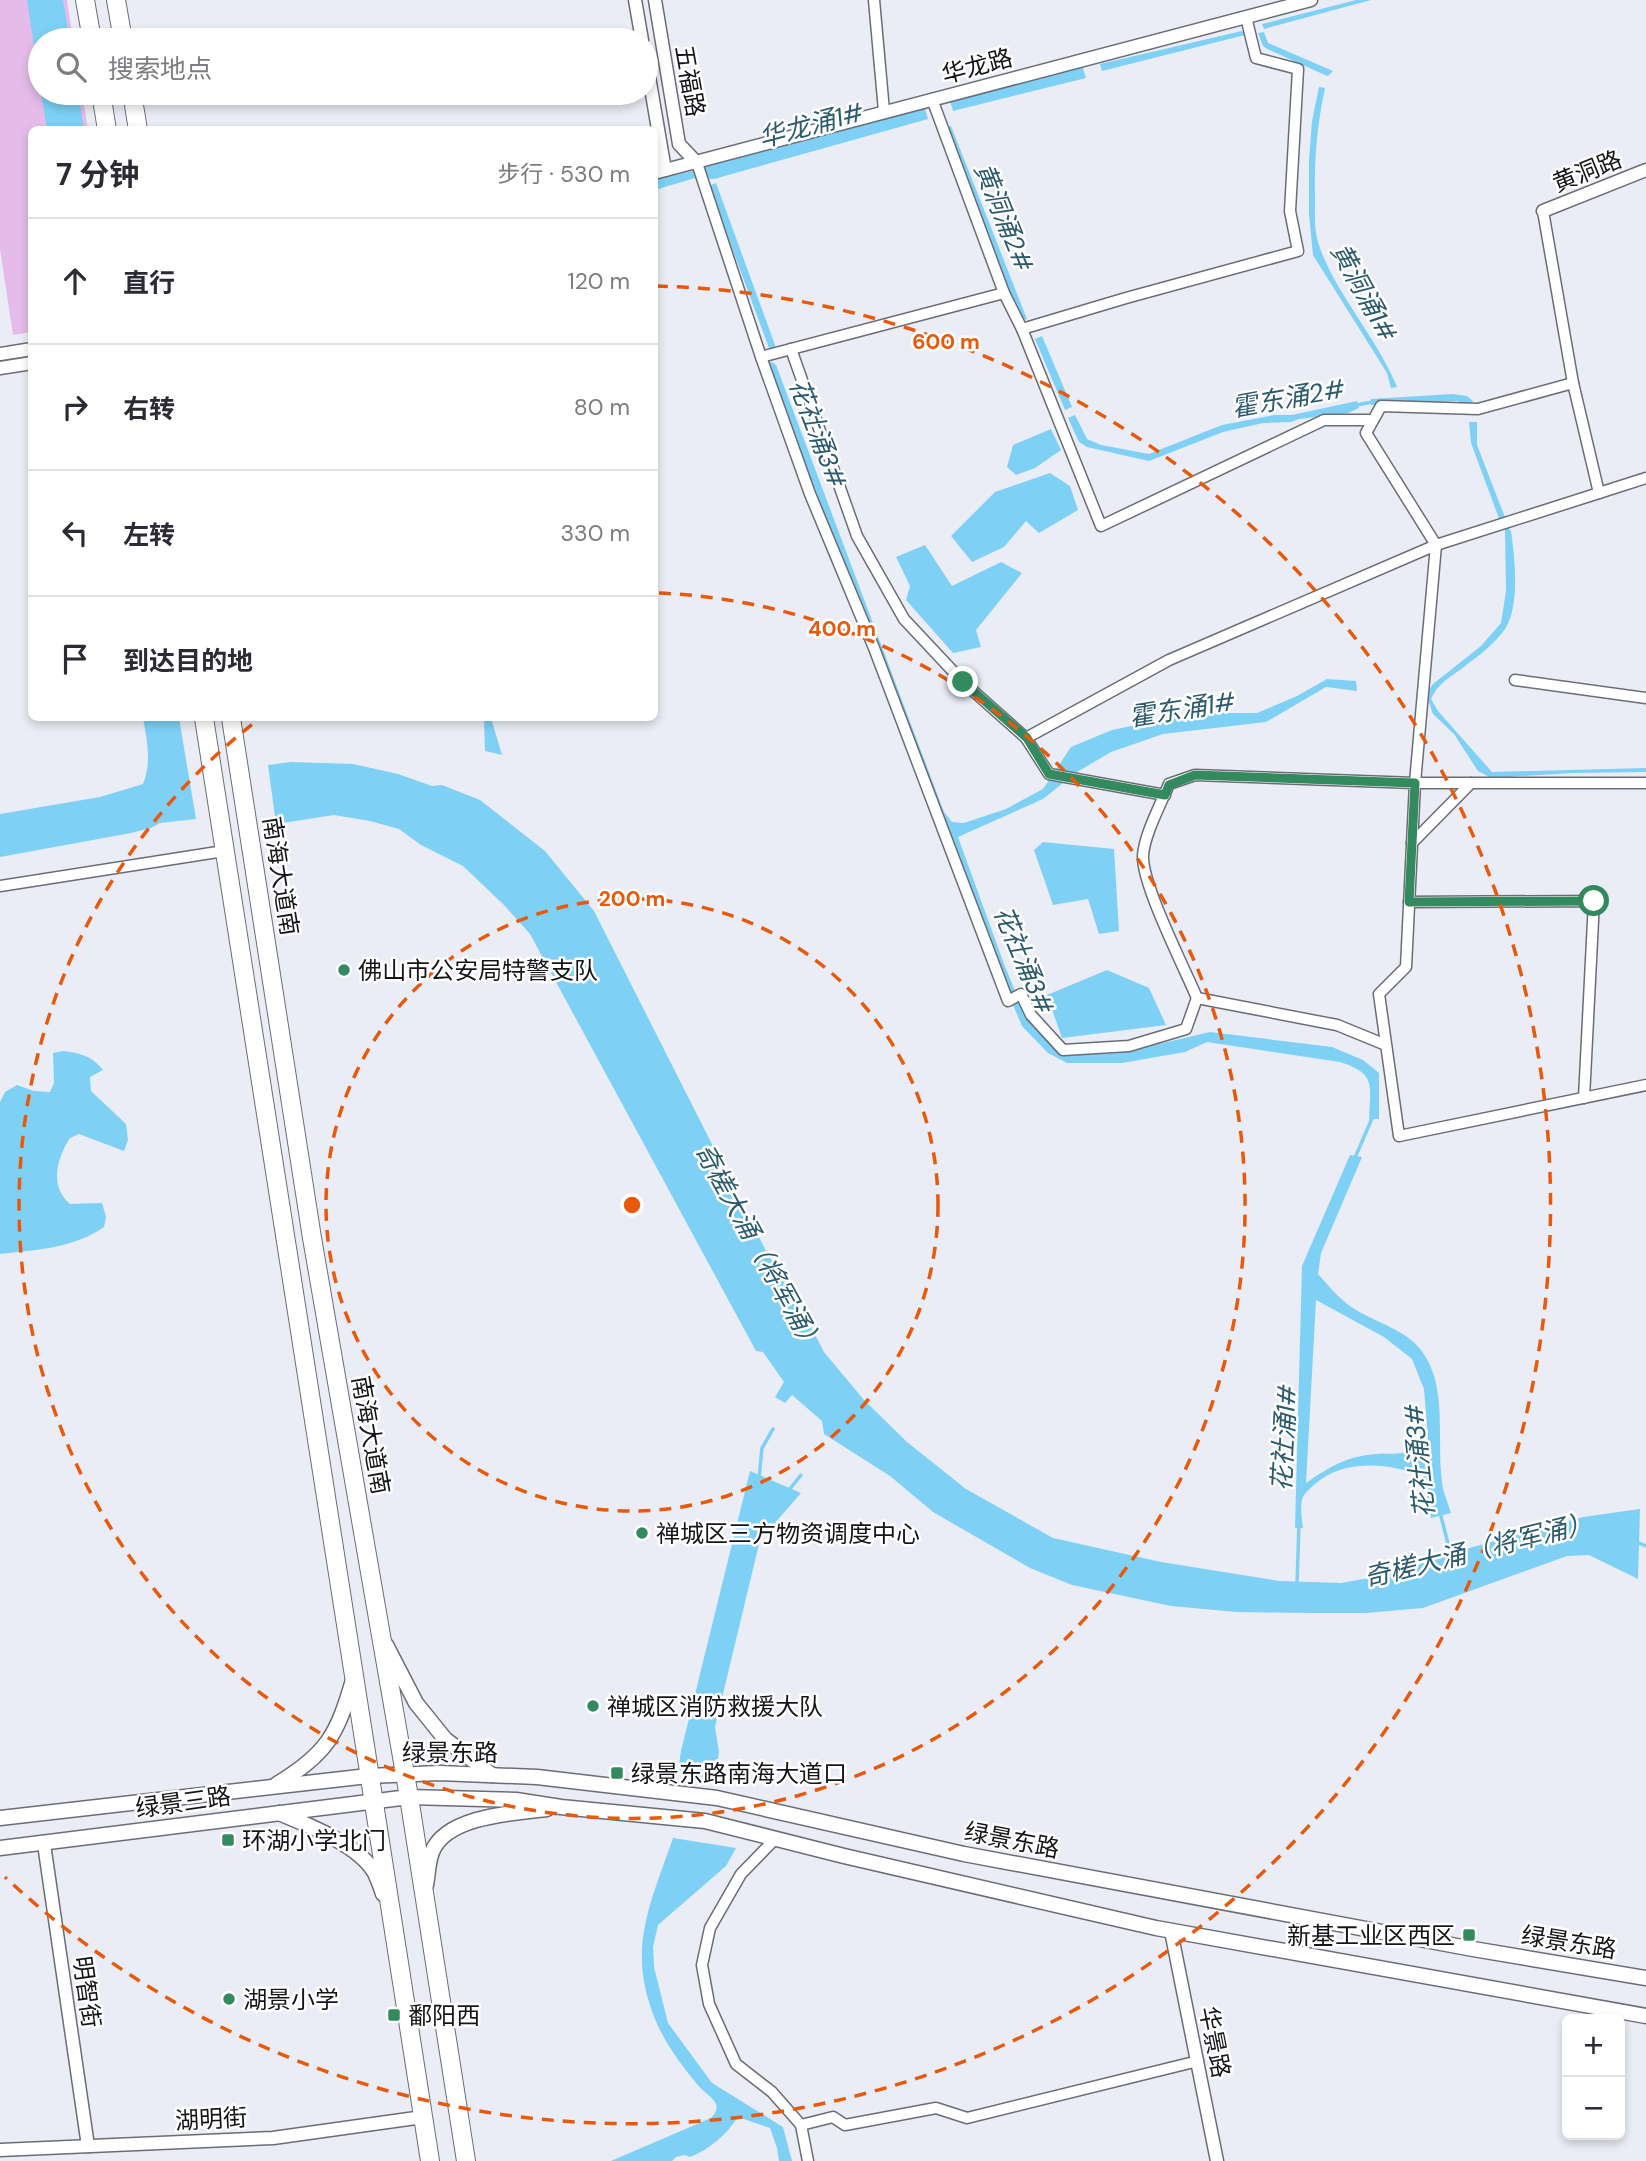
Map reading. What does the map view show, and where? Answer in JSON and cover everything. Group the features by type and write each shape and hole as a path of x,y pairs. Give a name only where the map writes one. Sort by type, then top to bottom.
{"highway":[{"path":"85,0 90,28"},
{"path":"116,0 121,28"},
{"path":"103,105 106,126"},
{"path":"134,105 137,126"},
{"name":"南海大道南","path":"232,722 312,1238 409,1797 466,2161"},
{"path":"205,724 430,2161"}],"main road":[{"path":"381,1636 416,1703 445,1739 492,1774"},
{"path":"272,1787 304,1768 327,1745 342,1719 353,1679"},
{"name":"绿景东路","path":"368,1776 492,1774 717,1797 964,1854 1473,1949 1646,1978"},
{"name":"绿景三路","path":"0,1818 368,1776"},
{"name":"绿景东路","path":"372,1802 409,1797 516,1800 705,1821 1171,1931 1646,2016"},
{"name":"绿景三路","path":"0,1848 372,1802"},
{"path":"425,1897 432,1851 453,1828 491,1816 561,1807"},
{"path":"277,1813 324,1832 355,1853 374,1871 390,1909"}],"street":[{"name":"五福路","path":"635,0 640,28"},
{"name":"五福路","path":"655,0 679,144 697,163"},
{"path":"874,0 884,111"},
{"name":"华龙路","path":"660,172 1246,17 1259,7 1311,0"},
{"path":"1021,330 1298,251 1290,212 1298,69 1256,58 1246,17"},
{"path":"932,99 1004,293 1101,526 1324,420 1373,420"},
{"name":"五福路","path":"652,105 654,126"},
{"path":"697,163 768,355 810,494 874,648 978,926 1013,998 1021,994 1031,1014 1063,1050 1129,1046 1186,1029 1197,998 1151,889 1143,856 1169,785 1195,775 1415,783 1646,783"},
{"name":"黄洞路","path":"1543,211 1646,170"},
{"path":"1543,211 1573,383 1599,493"},
{"path":"768,355 1004,293"},
{"path":"0,354 28,349"},
{"path":"791,349 857,536 904,619 963,682 1027,738 1049,774 1165,795"},
{"path":"0,368 28,364"},
{"path":"1573,383 1478,409 1381,406 1366,433 1436,545 1415,783 1406,967 1379,994 1399,1136 1646,1085"},
{"path":"1027,738 1170,660 1436,545 1646,478"},
{"path":"1515,680 1646,698"},
{"path":"1412,843 1471,783"},
{"path":"0,886 224,851"},
{"path":"1409,902 1594,901 1584,1098"},
{"path":"1197,998 1337,1025 1386,1045"},
{"path":"776,1839 741,1874 710,1928 702,1965 709,2004 736,2064 772,2092 802,2125 808,2161"},
{"name":"明智街","path":"44,1844 88,2146"},
{"name":"华景路","path":"1171,1931 1217,2161"},
{"path":"802,2125 833,2117 845,2125 936,2108 967,2118 1198,2061"},
{"name":"湖明街","path":"0,2150 273,2138 423,2117"}],"shaded area":[{"path":"0,0 67,0 71,28 28,28 28,105 84,105 88,126 28,126 28,332 13,335 0,249"}],"water":[{"path":"27,0 63,0 68,28 31,28"},
{"path":"1356,0 1371,0 1264,29 1262,24"},
{"path":"1242,31 1245,35 1102,71 1100,64"},
{"path":"1264,32 1268,43 1333,71 1328,76 1325,75 1267,49 1258,33"},
{"path":"1083,68 1086,78 953,111 950,101"},
{"path":"1319,87 1325,88 1316,157 1315,220 1318,242 1334,278 1397,387 1391,388 1387,373 1313,255 1309,215 1309,161 1312,121"},
{"path":"43,105 80,105 84,126 46,126"},
{"path":"925,109 928,119 714,179 707,179 703,168 712,164"},
{"path":"951,126 1027,319 1021,321 946,128"},
{"path":"693,171 695,178 658,189 658,178"},
{"path":"716,183 775,349 769,348 709,186"},
{"path":"1042,336 1072,407 1065,410 1035,339"},
{"path":"768,363 776,365 944,812 952,822 964,823 1006,809 1043,789 1071,747 1112,730 1217,713 1257,713 1297,696 1327,679 1356,681 1357,691 1326,687 1266,722 1163,734 1111,752 1077,772 1043,799 958,837 1025,1015 1053,1045 1084,1054 1120,1053 1210,1032 1332,1047 1363,1060 1379,1073 1379,1119 1369,1119 1370,1089 1366,1076 1352,1066 1340,1062 1207,1042 1185,1052 1122,1063 1067,1063 1048,1053 1022,1026 976,919 768,369"},
{"path":"1452,394 1467,396 1473,401 1468,406 1458,401 1370,403 1371,399"},
{"path":"1357,401 1359,408 1348,413 1291,422 1263,423 1223,432 1149,461 1087,447 1079,442 1068,418 1075,415 1087,439 1101,445 1149,454 1222,425 1274,415 1292,415"},
{"path":"1469,422 1477,422 1477,445 1506,520 1500,521 1471,443"},
{"path":"1051,429 1061,450 1035,468 1016,475 1007,467 1013,445"},
{"path":"1050,473 1070,486 1078,510 1039,533 1026,521 1004,547 972,562 951,536 995,492"},
{"path":"1509,528 1515,568 1515,595 1510,620 1492,644 1442,684 1431,699 1438,711 1492,772 1646,768 1646,772 1491,778 1478,771 1454,734 1433,714 1426,694 1433,684 1481,646 1501,623 1506,591 1505,529"},
{"path":"925,545 952,586 1001,562 1022,573 976,630 981,647 953,653 906,600 910,586 896,557"},
{"path":"143,721 180,721 196,819 160,823 131,833 0,857 0,814 100,797 143,784 148,760"},
{"path":"484,721 492,721 502,755 485,751"},
{"path":"291,762 353,764 398,774 432,786 442,785 480,800 545,851 594,911 766,1251 824,1352 864,1400 907,1442 966,1489 1053,1538 1161,1562 1279,1581 1341,1583 1409,1571 1440,1556 1583,1517 1640,1509 1638,1579 1589,1555 1567,1556 1423,1608 1366,1613 1312,1613 1237,1612 1171,1606 1072,1585 1030,1568 933,1512 890,1476 824,1434 822,1421 792,1395 785,1403 775,1397 784,1382 763,1352 756,1351 530,934 463,866 421,845 399,829 334,815 276,824 268,765"},
{"path":"1043,842 1114,849 1119,931 1099,934 1088,899 1053,905 1034,850"},
{"path":"1107,970 1149,988 1166,1025 1062,1038 1047,995"},
{"path":"63,1051 85,1056 103,1070 90,1077 91,1091 126,1124 128,1140 124,1151 79,1134 70,1138 57,1172 59,1189 70,1204 102,1203 106,1217 104,1227 67,1244 0,1254 0,1102 5,1092 17,1085 34,1091 50,1092 54,1083 53,1053"},
{"path":"1350,1155 1362,1157 1321,1253 1318,1274 1348,1304 1407,1337 1421,1350 1430,1365 1440,1414 1442,1482 1451,1513 1431,1518 1424,1477 1383,1466 1354,1467 1327,1476 1307,1491 1301,1503 1303,1528 1295,1528 1302,1266","holes":["1316,1300 1384,1337 1412,1359 1424,1389 1427,1443 1402,1453 1371,1454 1347,1460 1306,1483"]},
{"path":"750,1471 801,1493 760,1540 715,1727 719,1752 715,1779 678,1773 681,1751"},
{"path":"673,1838 736,1848 726,1866 658,1925 653,1947 654,1967 668,2023 712,2083 783,2127 792,2161 779,2161 770,2128 738,2117 717,2141 690,2157 676,2157 672,2161 611,2161 711,2118 717,2106 686,2070 662,2034 648,2000 643,1975 644,1930"}],"waterway":[{"name":"霍东涌2#","path":"1356,405 1373,402"},
{"name":"花社涌3#","path":"1354,1160 1373,1116"},
{"path":"759,1478 762,1448 773,1429"},
{"path":"789,1490 801,1475"},
{"name":"花社涌3#","path":"1440,1512 1451,1556"},
{"name":"花社涌1#","path":"1297,1585 1299,1523"},
{"name":"奇槎大涌（将军涌）","path":"1636,1542 1646,1546"}],"place":[{"name":"佛山市公安局特警支队","path":"344,970"},
{"name":"禅城区三方物资调度中心","path":"642,1533"},
{"name":"禅城区消防救援大队","path":"593,1706"},
{"name":"绿景东路南海大道口","path":"617,1773"},
{"name":"环湖小学北门","path":"228,1840"},
{"name":"新基工业区西区","path":"1469,1935"},
{"name":"湖景小学","path":"229,1999"},
{"name":"鄱阳西","path":"394,2015"}],"route":[{"path":"963,682 1027,738 1049,774 1165,795 1169,785 1195,775 1415,783 1409,902 1594,901"}],"water label":[{"name":"华龙涌1#","path":"811,125"},
{"name":"黄洞涌2#","path":"1004,217"},
{"name":"黄洞涌1#","path":"1364,292"},
{"name":"霍东涌1#","path":"1182,709"}]}
